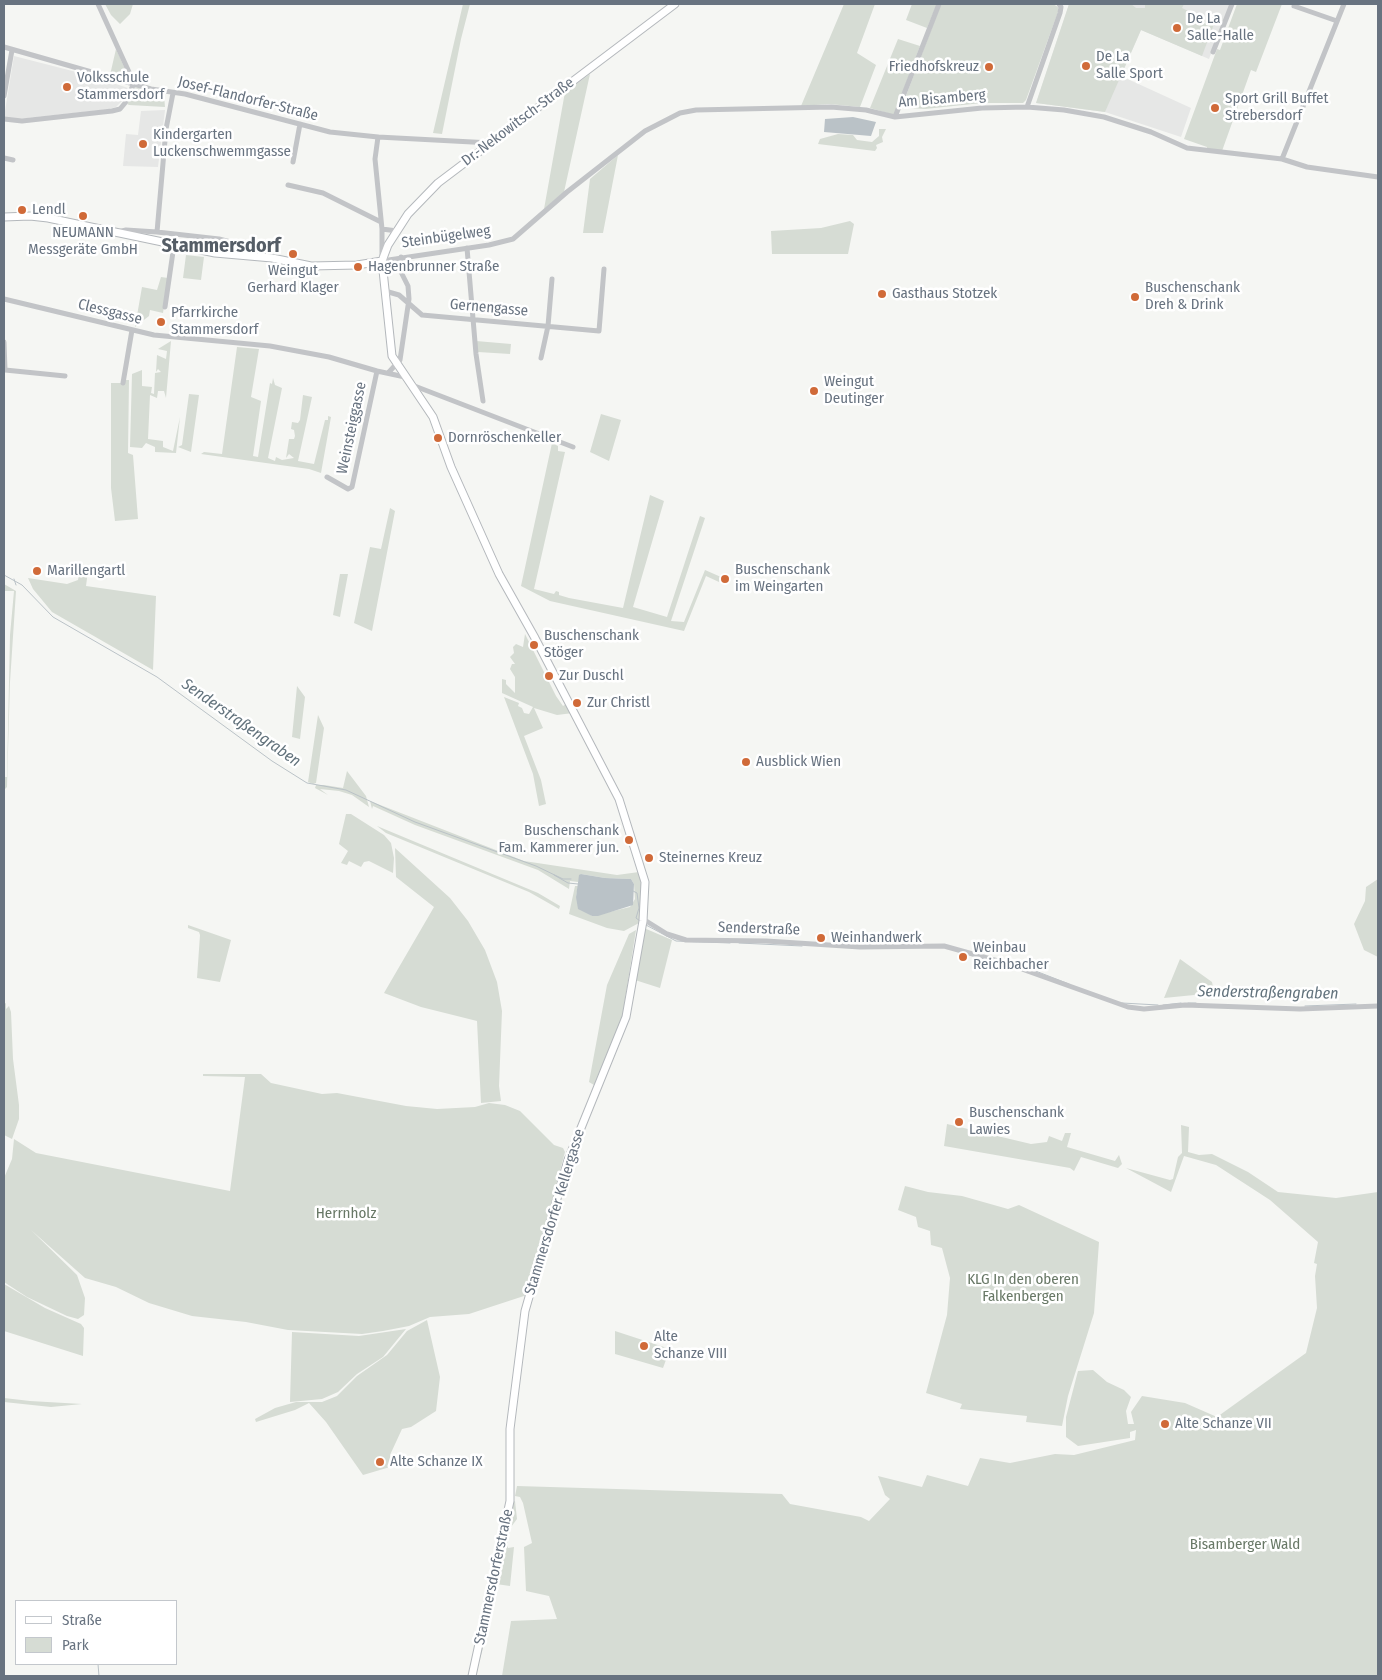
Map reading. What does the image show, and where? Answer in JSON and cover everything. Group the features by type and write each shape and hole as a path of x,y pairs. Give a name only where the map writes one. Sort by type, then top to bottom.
{"street":[{"path":"4,119 22,121 83,114 120,109 125,103 134,83 98,4"},
{"name":"Dr.-Nekowitsch-Straße","path":"382,261 397,231 419,202 438,183 675,4"},
{"path":"895,117 939,4"},
{"path":"1213,52 1232,4"},
{"path":"1282,159 1344,4"},
{"path":"1027,108 1060,5"},
{"path":"1294,6 1337,21"},
{"name":"Josef-Flandorfer-Straße","path":"4,48 173,93 185,94 343,134 491,143"},
{"path":"4,96 12,50"},
{"path":"157,232 166,129 173,93"},
{"name":"Am Bisamberg","path":"513,239 645,131 680,113 696,110 832,107 866,110 895,117 982,108 1027,108 1104,117 1196,150 1282,159 1307,167 1378,177"},
{"path":"293,162 300,124"},
{"path":"378,137 375,159 382,225 382,261 392,356 396,363"},
{"path":"4,158 12,160"},
{"path":"288,185 323,193 382,225 397,231"},
{"path":"4,217 30,216 223,254 260,257 324,267 382,261"},
{"path":"114,233 126,230 219,239 238,244 260,257"},
{"name":"Steinbügelweg","path":"382,261 513,239"},
{"path":"165,307 174,244"},
{"path":"466,248 483,401"},
{"path":"389,372 400,360 408,303 409,290 402,274 401,257"},
{"name":"Gernengasse","path":"385,291 396,294 422,315 599,331 604,269"},
{"path":"541,358 548,326 552,279"},
{"name":"Clessgasse","path":"4,299 162,336 270,346 329,357 405,377"},
{"path":"123,383 132,330"},
{"path":"4,342 5,370 65,376"},
{"name":"Stammersdorfer Kellergasse","path":"396,363 438,426 452,467 499,574 535,638 619,798 645,881 642,922 626,1017 568,1160 525,1311 510,1429 511,1477"},
{"name":"Weinsteiggasse","path":"327,477 351,489 377,371"},
{"path":"412,386 573,447"},
{"name":"Senderstraße","path":"642,922 667,934 686,940 766,941 876,948 944,946 1004,962 1128,1007 1144,1009 1185,1005 1290,1009 1378,1006"},
{"name":"Stammersdorferstraße","path":"472,1676 508,1515 511,1477"}],"shaded area":[{"name":"De La Salle Sport","path":"1069,4 1230,4 1209,59 1141,30 1121,76 1191,108 1181,137 1105,112 1036,103"},
{"name":"Volksschule Stammersdorf","path":"14,56 88,75 128,88 123,100 116,107 110,109 18,119 4,117"},
{"name":"Kindergarten Luckenschwemmgasse","path":"165,110 158,167 123,166 126,134 138,135 141,111"},
{"path":"853,117 876,122 871,136 824,132 825,119"},
{"path":"579,875 605,878 631,879 634,884 633,905 598,916 592,916 578,909 576,897"}],"green space":[{"path":"105,4 133,4 130,14 120,24 111,15"},
{"path":"463,4 470,4 442,134 433,133"},
{"path":"844,4 875,4 857,53 876,65 860,107 829,104 801,106"},
{"path":"912,4 937,4 927,28 906,20"},
{"path":"941,4 1053,4 1058,7 1058,12 1026,100 1023,103 982,103 925,109 910,108 904,101"},
{"name":"De La Salle Sport","path":"1069,4 1131,4 1136,8 1145,8 1145,4 1184,4 1182,8 1214,24 1202,56 1141,30 1105,112 1036,103"},
{"path":"1237,4 1282,4 1256,72 1251,70 1222,151 1207,149 1207,147 1184,139 1217,49 1220,50"},
{"path":"898,39 920,46 894,115 870,108"},
{"path":"116,49 130,80 110,75"},
{"path":"590,74 564,192 544,209 565,92"},
{"path":"134,87 164,96 165,107 127,104"},
{"path":"879,129 886,129 882,137 883,142 876,145 875,151 818,144 820,139 838,134 853,135 857,140 872,142 879,136"},
{"path":"618,155 603,233 583,233 590,179"},
{"path":"850,221 854,224 848,254 772,254 771,231 821,228"},
{"path":"186,255 204,257 201,280 183,278"},
{"path":"161,277 168,278 163,313 150,310 149,316 135,327 142,287 157,290"},
{"path":"171,341 166,398 164,391 158,391 157,398 150,395 148,439 163,441 163,447 173,451 180,417 176,453 155,452 155,447 146,443 142,448 130,447 132,374 142,370 142,386 152,387 151,393 154,394 155,373 161,372 158,369 156,372 157,355 166,359 167,351 158,349"},
{"path":"476,341 511,344 510,354 478,352"},
{"path":"237,347 259,349 251,397 261,401 253,456 258,457 270,383 272,384 273,378 275,385 282,388 268,458 275,461 276,457 282,460 294,458 289,454 286,458 289,439 294,439 295,436 294,430 291,429 292,422 298,423 300,420 303,395 312,397 298,461 314,464 325,420 328,420 328,416 331,417 321,473 309,469 201,454 204,452 222,454"},
{"path":"126,380 129,380 128,453 133,455 138,519 115,521 111,488 111,383 124,383"},
{"path":"189,394 199,395 191,452 178,447 182,445"},
{"path":"601,414 621,420 609,461 590,452"},
{"path":"552,443 558,446 558,451 565,452 534,589 554,594 556,591 559,592 559,595 569,598 623,608 650,495 664,501 633,607 667,617 700,516 705,518 671,621 684,622 705,570 721,577 719,582 706,576 684,631 550,601 521,586"},
{"path":"390,508 395,511 372,631 354,623 370,547 381,549"},
{"path":"80,570 88,571 86,586 156,596 153,670 52,612 33,589 28,578 67,584 78,580"},
{"path":"340,574 348,574 340,617 333,615"},
{"path":"4,584 16,591 10,682 7,787 4,790 4,777 7,777 10,635 14,591 4,591"},
{"path":"525,634 556,696 563,706 566,704 573,713 557,715 534,708 543,728 524,736 541,780 546,804 539,806 533,774 504,697 519,703 518,706 522,708 524,713 529,714 533,707 502,693 502,679 506,680 506,684 515,693 515,677 510,669 512,664 515,664 510,657 514,653 513,647 516,644 523,647"},
{"path":"297,686 305,697 300,739 292,737"},
{"path":"318,715 324,728 316,783 313,784 308,782"},
{"path":"347,771 366,796 369,807 352,795 339,791 320,789 328,795 315,788 316,785 324,785 343,788"},
{"path":"370,801 524,861 617,875 639,872 642,890 639,923 624,931 607,928 569,914 575,886 578,886 576,897 592,916 630,907 635,899 634,884 631,879 605,878 581,874 578,882 570,881 569,889 538,870 415,825 373,806 372,809"},
{"path":"346,814 351,814 384,835 391,843 394,858 393,873 369,861 364,862 361,867 349,861 347,865 341,863 348,851 339,844"},
{"path":"377,826 538,893 560,906 559,909 529,892 386,833"},
{"path":"395,848 450,898 468,921 485,950 497,982 502,1011 499,1086 501,1101 481,1103 477,1021 421,1007 384,993 434,907 396,877"},
{"path":"1378,879 1378,957 1364,950 1354,924 1365,901 1366,887"},
{"path":"188,925 231,940 220,982 197,978 200,935 199,932 188,928"},
{"path":"644,928 672,940 660,988 635,980"},
{"path":"636,930 622,1019 594,1085 589,1082 607,985 629,934"},
{"path":"1180,959 1212,982 1213,987 1210,991 1204,994 1164,998"},
{"path":"6,1003 6,1009 9,1006 11,1012 13,1059 19,1105 19,1119 12,1139 4,1135 4,1004"},
{"name":"Herrnholz","path":"203,1074 261,1074 271,1083 322,1094 337,1093 406,1106 437,1109 475,1107 489,1103 505,1105 520,1111 554,1145 563,1148 565,1152 527,1295 469,1314 430,1317 409,1326 383,1331 362,1334 288,1330 246,1322 192,1316 149,1303 116,1287 85,1278 31,1230 77,1275 85,1298 84,1315 78,1319 67,1316 27,1297 4,1282 4,1178 12,1159 14,1139 36,1153 230,1191 245,1077 203,1076"},
{"path":"947,1124 1031,1144 1047,1142 1049,1136 1062,1141 1065,1133 1071,1133 1067,1147 1115,1161 1119,1155 1122,1164 1118,1168 1081,1157 1074,1171 1070,1168 944,1146"},
{"name":"Bisamberger Wald","path":"1181,1125 1189,1127 1188,1152 1199,1155 1212,1154 1248,1172 1278,1192 1336,1198 1378,1192 1378,1676 502,1676 511,1621 557,1619 549,1596 526,1591 524,1547 532,1543 523,1503 520,1497 515,1496 517,1486 782,1494 790,1504 861,1517 869,1521 890,1499 885,1495 878,1476 922,1487 927,1475 968,1486 980,1458 1010,1463 1055,1454 1074,1455 1135,1440 1136,1430 1130,1432 1130,1438 1078,1446 1066,1437 1066,1417 1078,1371 1093,1370 1107,1382 1124,1390 1131,1397 1126,1411 1128,1424 1134,1424 1131,1412 1142,1396 1185,1403 1217,1417 1306,1353 1317,1308 1315,1276 1317,1264 1314,1263 1318,1242 1270,1200 1216,1165 1184,1156 1171,1192 1126,1168 1170,1180 1173,1179 1178,1157 1182,1153"},
{"name":"KLG In den oberen Falkenbergen","path":"905,1186 928,1192 962,1196 1008,1209 1019,1205 1099,1242 1094,1313 1068,1396 1062,1426 1026,1422 1027,1416 960,1409 962,1404 926,1393 947,1315 950,1278 942,1248 931,1245 930,1231 918,1227 916,1217 898,1210"},
{"path":"4,1284 45,1308 81,1324 84,1328 83,1356 4,1331"},
{"path":"427,1320 440,1377 436,1411 411,1427 402,1429 390,1455 392,1459 407,1462 363,1475 326,1422 309,1403 295,1410 256,1422 255,1419 275,1408 296,1402 322,1402 337,1396 357,1376 387,1355 407,1331"},
{"path":"406,1329 383,1357 357,1374 338,1392 322,1399 290,1402 292,1332 359,1336"},
{"path":"615,1331 670,1349 663,1368 615,1354"},
{"path":"4,1398 82,1404 51,1407 4,1402"},
{"path":"515,1501 517,1519 511,1527 508,1539 508,1548 514,1547 510,1586 496,1584 482,1652 474,1676 512,1503"}],"waterway":[{"name":"Senderstraßengraben","path":"4,575 22,585 53,617 157,677 272,761 307,783 346,790 415,822 536,866 563,879 571,879"},
{"name":"Senderstraßengraben","path":"14,579 16,585"},
{"name":"Senderstraßengraben","path":"554,875 568,883 578,884"},
{"name":"Senderstraßengraben","path":"633,891 637,893 639,908 636,918 640,921"},
{"name":"Senderstraßengraben","path":"646,925 676,941 730,943"},
{"name":"Senderstraßengraben","path":"739,943 802,946"},
{"name":"Senderstraßengraben","path":"1033,970 1069,984"},
{"name":"Senderstraßengraben","path":"1122,1003 1158,1005"},
{"name":"Senderstraßengraben","path":"1163,1005 1181,1003"},
{"name":"Senderstraßengraben","path":"1188,1003 1196,1003"},
{"name":"Senderstraßengraben","path":"1305,1006 1356,1004"},
{"path":"98,1665 99,1676"}],"place":[{"name":"De La Salle-Halle","path":"1177,28"},
{"name":"De La Salle Sport","path":"1086,66"},
{"name":"Friedhofskreuz","path":"989,67"},
{"name":"Volksschule Stammersdorf","path":"67,87"},
{"name":"Sport Grill Buffet Strebersdorf","path":"1215,108"},
{"name":"Kindergarten Luckenschwemmgasse","path":"143,144"},
{"name":"Lendl","path":"22,210"},
{"name":"NEUMANN Messgeräte GmbH","path":"83,216"},
{"name":"Weingut Gerhard Klager","path":"293,254"},
{"name":"Hagenbrunner Straße","path":"358,267"},
{"name":"Gasthaus Stotzek","path":"882,294"},
{"name":"Buschenschank Dreh & Drink","path":"1135,297"},
{"name":"Pfarrkirche Stammersdorf","path":"161,322"},
{"name":"Weingut Deutinger","path":"814,391"},
{"name":"Dornröschenkeller","path":"438,438"},
{"name":"Marillengartl","path":"37,571"},
{"name":"Buschenschank im Weingarten","path":"725,579"},
{"name":"Buschenschank Stöger","path":"534,645"},
{"name":"Zur Duschl","path":"549,676"},
{"name":"Zur Christl","path":"577,703"},
{"name":"Ausblick Wien","path":"746,762"},
{"name":"Buschenschank Fam. Kammerer jun.","path":"629,840"},
{"name":"Steinernes Kreuz","path":"649,858"},
{"name":"Weinhandwerk","path":"821,938"},
{"name":"Weinbau Reichbacher","path":"963,957"},
{"name":"Buschenschank Lawies","path":"959,1122"},
{"name":"Alte Schanze VIII","path":"644,1346"},
{"name":"Alte Schanze VII","path":"1165,1424"},
{"name":"Alte Schanze IX","path":"380,1462"}],"district":[{"name":"Stammersdorf","path":"221,246"}]}
